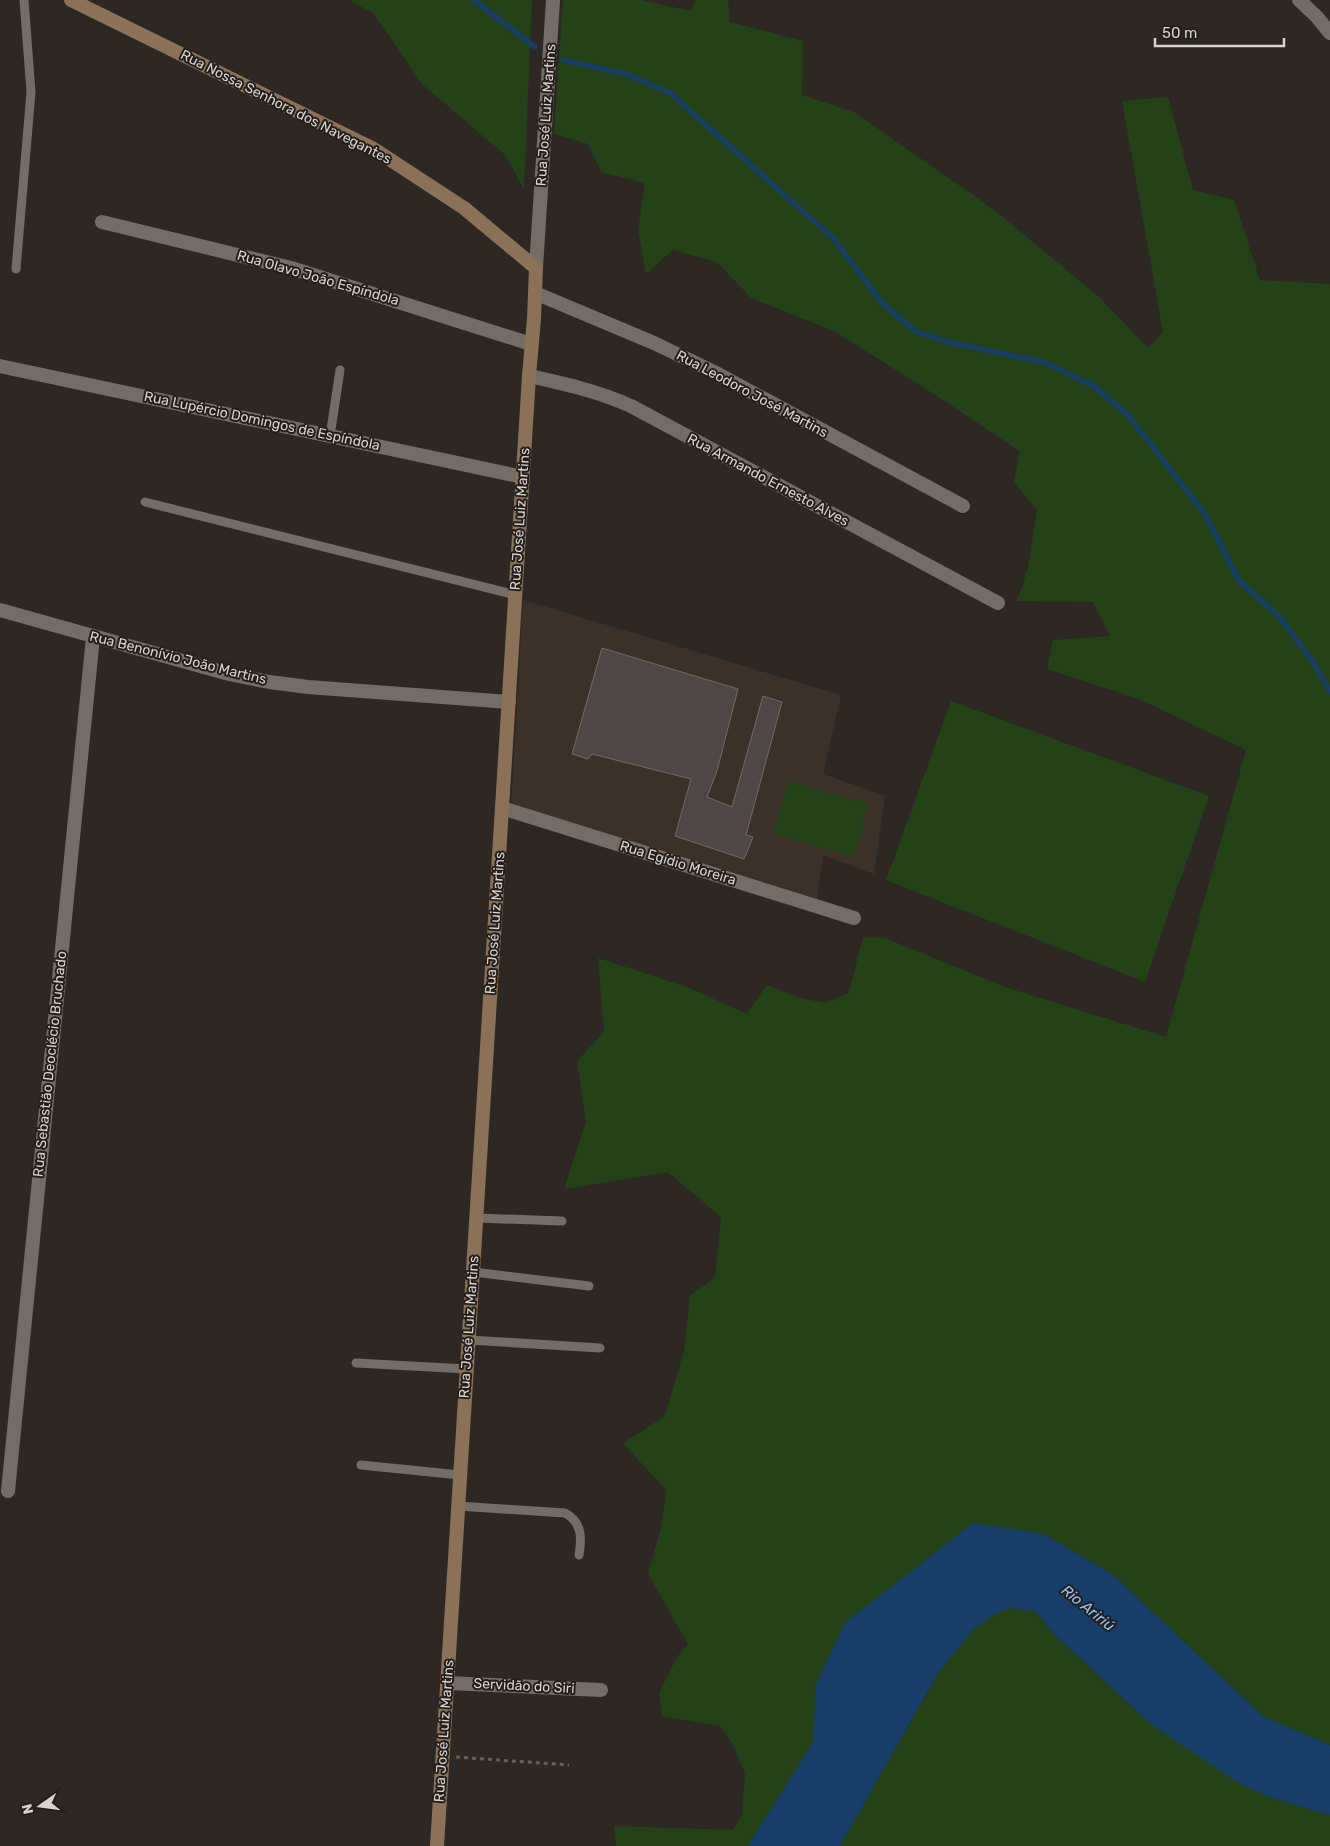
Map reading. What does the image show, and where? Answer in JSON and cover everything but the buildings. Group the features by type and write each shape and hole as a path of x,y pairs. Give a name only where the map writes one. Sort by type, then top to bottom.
{"main road":[{"name":"Rua Nossa Senhora dos Navegantes","path":"71,0 374,149 464,208 536,268"},
{"name":"Rua José Luiz Martins","path":"437,1846 536,268"}],"street":[{"name":"Rua José Luiz Martins","path":"536,268 553,0"},
{"path":"1299,0 1318,17 1330,33"},
{"name":"Rua Olavo João Espíndola","path":"102,222 291,268 532,344"},
{"name":"Rua Leodoro José Martins","path":"535,293 654,344 716,374 963,506"},
{"name":"Rua Lupércio Domingos de Espíndola","path":"0,366 523,477"},
{"name":"Rua Armando Ernesto Alves","path":"529,376 584,388 632,406 998,603"},
{"name":"Rua Benonívio João Martins","path":"0,610 229,674 270,682 308,687 509,702"},
{"name":"Rua Sebastião Deoclécio Bruchado","path":"8,1491 93,637"},
{"name":"Rua Egídio Moreira","path":"502,808 854,918"},
{"name":"Servidão do Siri","path":"447,1683 601,1690"}],"lane":[{"path":"16,269 31,92 24,0"},
{"path":"330,436 340,370"},
{"path":"145,502 516,595"},
{"path":"476,1218 562,1221"},
{"path":"473,1272 589,1286"},
{"path":"469,1340 600,1348"},
{"path":"356,1363 467,1369"},
{"path":"360,1465 460,1475"},
{"path":"458,1506 565,1513 573,1517 580,1531 582,1540 579,1556"}],"path":[{"path":"442,1756 569,1765"}],"shaded area":[{"path":"523,600 841,695 823,774 885,796 874,874 823,855 817,900 511,809"}],"green space":[{"path":"349,0 532,0 524,189 505,155 422,84 374,14"},
{"path":"563,0 641,0 691,11 695,0 728,0 730,22 803,41 802,95 854,112 993,209 1099,297 1148,348 1163,332 1122,101 1168,97 1193,190 1234,200 1260,280 1330,284 1330,1745 1264,1717 1113,1575 1044,1534 816,1685 813,1742 748,1846 616,1846 614,1826 733,1830 742,1815 745,1774 733,1745 720,1726 662,1716 659,1693 677,1657 688,1644 648,1574 660,1531 667,1491 623,1443 665,1416 684,1351 690,1295 715,1278 721,1217 668,1172 564,1189 586,1122 577,1061 604,1032 598,958 687,987 747,1014 767,985 800,998 825,1003 849,993 863,937 885,938 1005,987 1166,1037 1246,750 1139,699 1047,669 1053,640 1110,636 1093,602 1017,601 1028,568 1037,510 1014,482 1020,451 834,331 751,298 717,262 673,250 646,274 638,229 645,183 601,172 588,144 554,134"},
{"path":"951,701 1209,796 1145,982 886,880"},
{"path":"788,781 869,804 854,857 773,834"},
{"path":"1012,1608 1035,1611 1054,1634 1152,1725 1269,1797 1330,1815 1330,1846 840,1846 940,1670 973,1630 995,1614"}],"water":[{"name":"Rio Aririú","path":"973,1523 1044,1534 1113,1575 1264,1717 1330,1745 1330,1815 1269,1797 1237,1782 1152,1725 1054,1634 1035,1611 1011,1608 995,1614 973,1630 938,1673 840,1846 748,1846 813,1742 816,1685 845,1623"}],"waterway":[{"path":"474,0 535,47"},
{"path":"563,60 626,74 670,93 834,239 883,304 915,331 944,341 1046,363 1094,386 1127,414 1205,514 1239,581 1279,616 1314,663 1330,692"}]}
